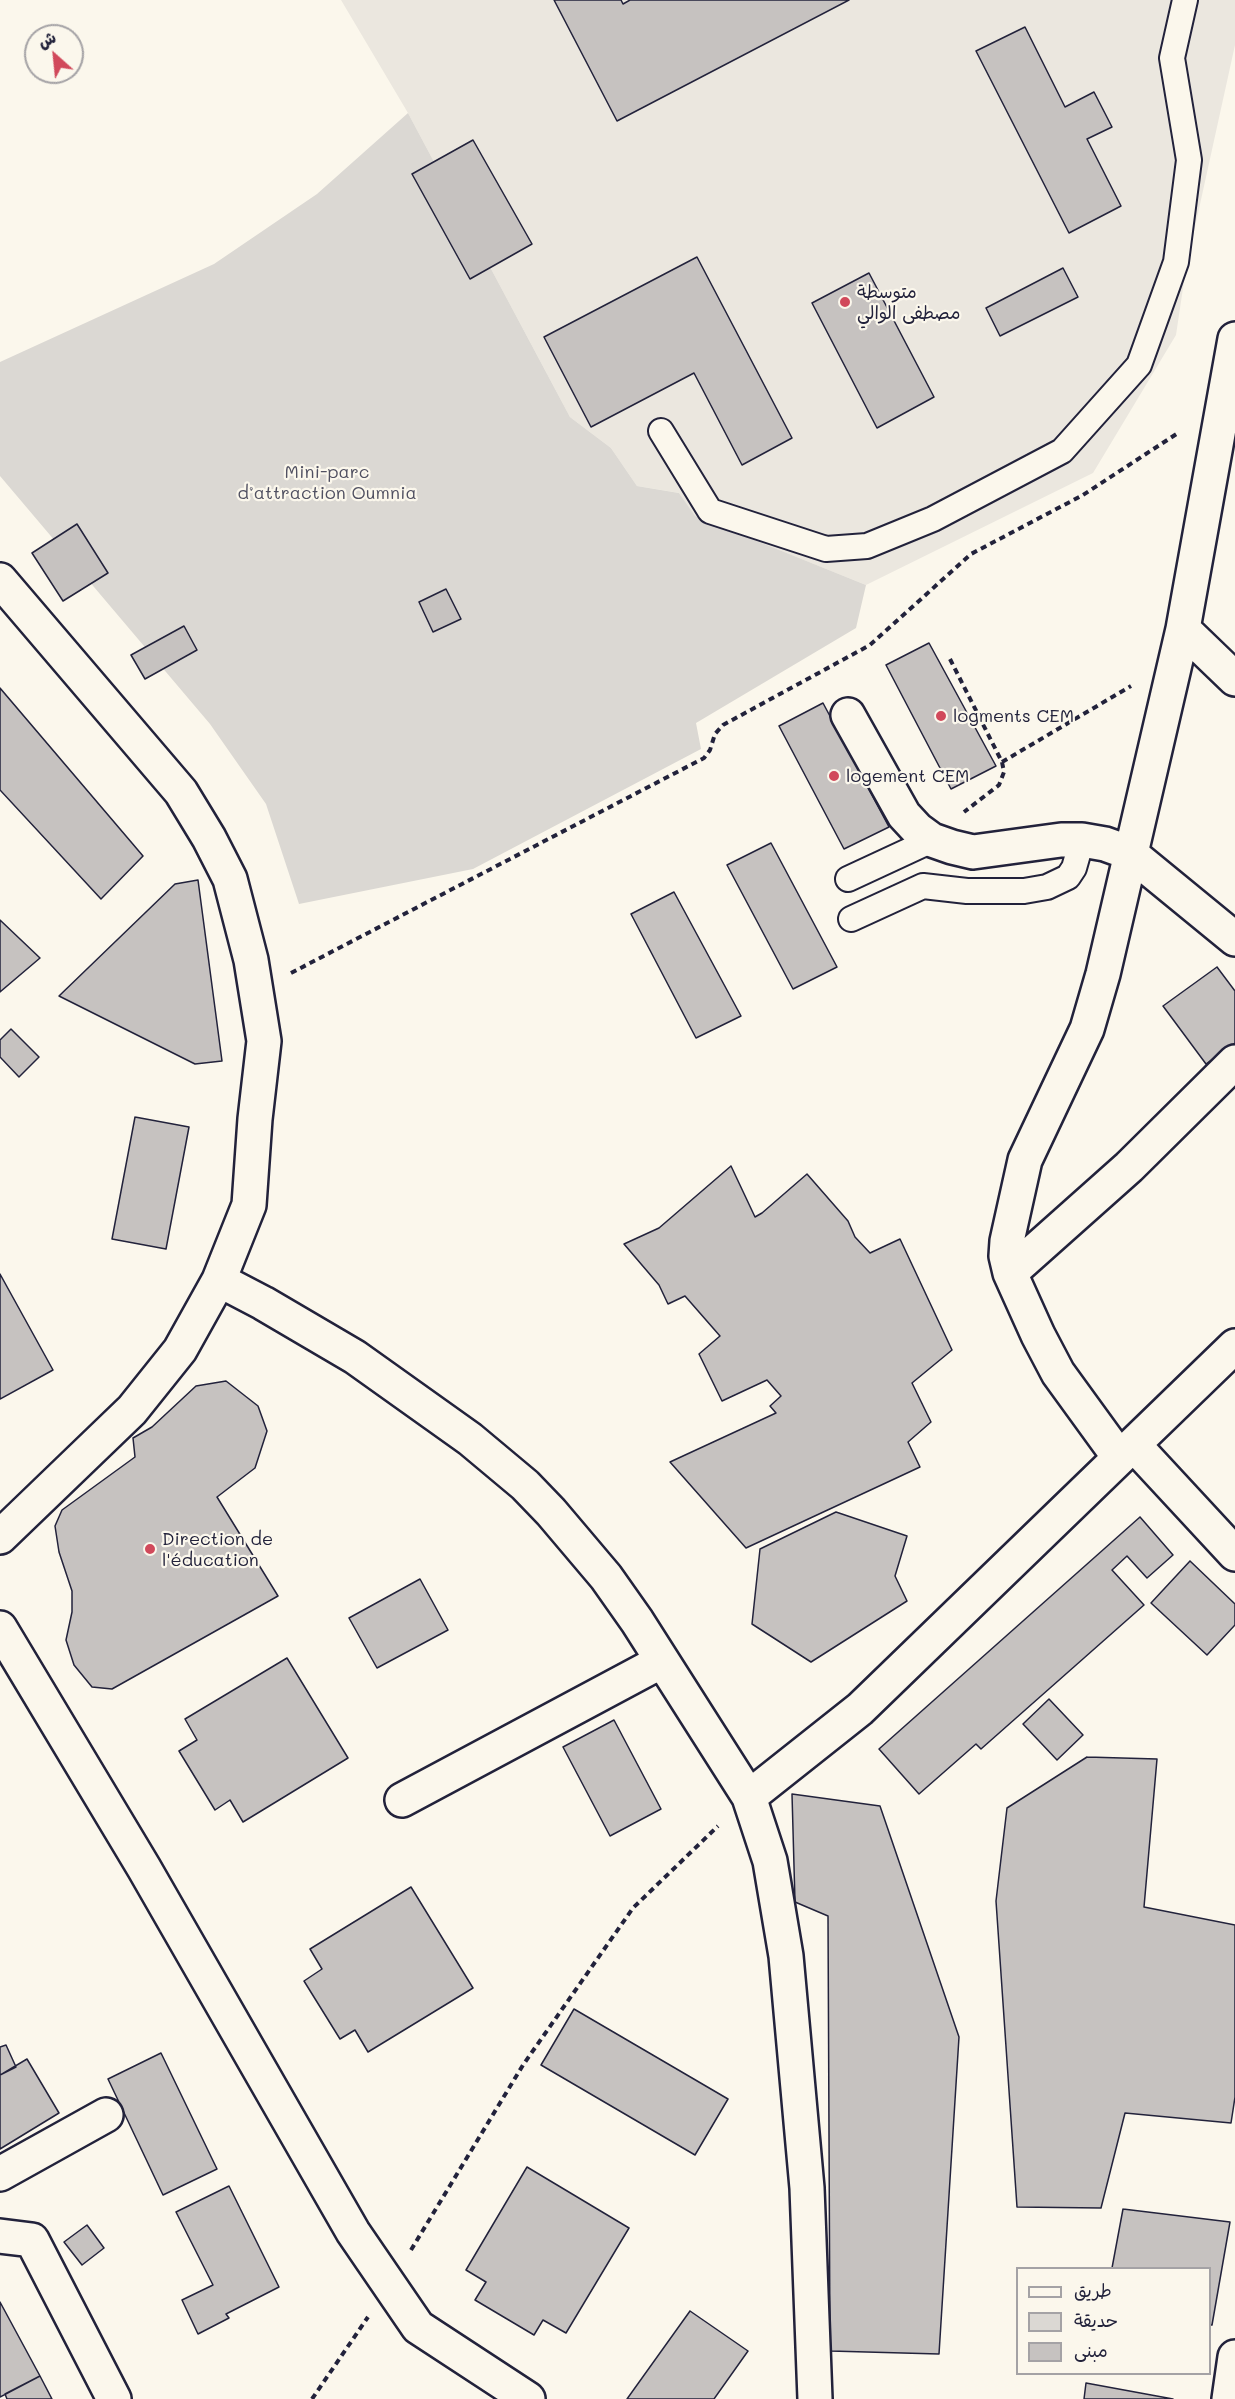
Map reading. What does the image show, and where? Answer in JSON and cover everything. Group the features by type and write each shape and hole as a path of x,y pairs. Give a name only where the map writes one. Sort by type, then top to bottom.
{"street":[{"path":"1235,339 1228,413 1183,629 1103,974 1087,1029 1026,1160 1007,1241 1006,1257 1010,1273 1038,1335 1059,1373 1127,1451 1235,1554"},
{"path":"0,580 11,604 181,792 209,838 230,879 251,960 264,1041 255,1119 249,1205 219,1280 180,1350 132,1410 0,1537"},
{"path":"1183,629 1235,679"},
{"path":"849,715 904,815 932,840 952,848 973,852 1061,840 1105,843 1130,853 1235,939"},
{"path":"1010,1273 1130,1167 1235,1062"},
{"path":"219,1280 355,1357 470,1439 525,1485 606,1577 749,1797 770,1861 786,1956 807,2187 815,2399"},
{"path":"749,1797 860,1709 1235,1346"},
{"path":"0,1628 144,1868 354,2232 418,2327 528,2399"},
{"path":"402,1800 662,1661"},
{"path":"0,2174 106,2115"},
{"path":"0,2236 32,2240 114,2399"},
{"path":"1228,2399 1235,2357"}],"lane":[{"path":"661,431 710,511 826,549 867,546 933,519 1062,451 1139,365 1176,262 1189,160 1172,58 1185,0"},
{"path":"848,879 932,840"},
{"path":"851,919 923,886 967,891 1024,891 1047,887 1068,877 1074,868 1082,840"}],"path":[{"path":"256,991 704,758 710,750 715,734 723,724 870,645 971,554 1083,495 1174,437 1196,417 1228,413"},
{"path":"932,840 999,785 1004,772 1002,762 950,659"},
{"path":"1002,762 1138,682"},
{"path":"312,2399 390,2285 523,2065 633,1908 749,1797"}],"shaded area":[{"name":"متوسطة مصطفى الوالي","path":"341,0 1235,0 1235,45 1186,268 1176,335 1093,473 866,585 694,516 679,493 637,486 611,448 570,417 408,113"}],"green space":[{"name":"Mini-parc d’attraction Oumnia","path":"408,113 570,417 611,448 637,486 679,493 695,516 866,585 856,628 696,723 701,749 473,869 299,904 266,804 210,724 0,476 0,362 214,264 317,194"}],"building":[{"path":"554,0 621,0 623,4 630,0 849,0 617,121"},
{"path":"1025,27 1065,107 1094,92 1112,127 1087,139 1121,206 1069,233 976,51"},
{"path":"473,140 532,244 470,279 412,174"},
{"path":"697,257 792,438 742,465 694,373 591,427 544,337"},
{"path":"1063,268 1078,297 1000,336 986,308"},
{"path":"869,273 934,397 877,428 812,303"},
{"path":"77,524 108,573 63,601 32,553"},
{"path":"446,589 461,619 433,632 419,602"},
{"path":"184,626 197,650 145,679 131,655"},
{"name":"logments CEM","path":"929,643 996,766 951,789 886,665"},
{"path":"0,688 143,856 101,899 0,790"},
{"name":"logement CEM","path":"823,703 889,827 844,849 779,726"},
{"path":"771,843 837,967 793,989 727,865"},
{"path":"198,880 222,1061 195,1064 59,996 175,884"},
{"path":"674,892 741,1016 696,1038 631,914"},
{"path":"0,920 40,958 0,992"},
{"path":"1217,967 1235,991 1235,1043 1206,1064 1163,1006"},
{"path":"11,1029 39,1057 19,1077 0,1057 0,1040"},
{"path":"135,1117 189,1127 166,1249 112,1239"},
{"path":"731,1166 755,1217 807,1174 848,1221 855,1237 870,1253 900,1239 952,1350 912,1383 931,1422 908,1442 920,1467 746,1548 670,1462 776,1413 770,1406 781,1396 767,1380 722,1401 699,1354 720,1336 685,1296 668,1304 659,1285 624,1244 659,1228"},
{"path":"0,1274 53,1370 0,1399"},
{"path":"226,1381 258,1406 267,1431 255,1468 217,1497 278,1596 112,1689 92,1687 74,1665 66,1640 72,1612 72,1591 59,1552 55,1526 62,1510 135,1457 133,1438 152,1427 196,1386"},
{"path":"836,1512 907,1536 895,1576 907,1601 811,1662 752,1624 760,1549"},
{"path":"1140,1517 1173,1555 1147,1578 1127,1556 1112,1570 1144,1605 981,1749 976,1744 919,1794 879,1749"},
{"path":"1190,1561 1235,1604 1235,1625 1207,1655 1151,1603"},
{"path":"420,1579 448,1630 377,1668 349,1618"},
{"path":"287,1658 348,1758 243,1822 230,1800 215,1810 179,1751 197,1740 185,1719"},
{"path":"1049,1699 1083,1735 1057,1760 1023,1724"},
{"path":"614,1720 661,1809 610,1836 563,1747"},
{"path":"1087,1757 1157,1759 1144,1907 1235,1925 1235,2097 1231,2123 1125,2113 1101,2208 1017,2207 996,1901 1007,1808"},
{"path":"792,1794 880,1806 959,2037 939,2354 830,2351 828,1916 795,1902"},
{"path":"411,1887 473,1988 368,2052 355,2030 340,2039 304,1981 322,1969 310,1949"},
{"path":"574,2009 728,2099 695,2155 541,2065"},
{"path":"6,2045 16,2067 0,2075 0,2047"},
{"path":"161,2053 217,2169 163,2195 108,2079"},
{"path":"27,2059 59,2113 0,2149 0,2075"},
{"path":"527,2167 629,2228 566,2333 543,2320 534,2335 475,2300 486,2282 466,2270"},
{"path":"229,2186 279,2287 226,2314 229,2318 198,2334 182,2300 213,2285 176,2212"},
{"path":"1123,2209 1230,2222 1212,2325 1211,2267 1112,2267"},
{"path":"87,2225 104,2248 82,2265 64,2242"},
{"path":"0,2302 40,2376 0,2397"},
{"path":"690,2311 748,2351 714,2399 627,2399"},
{"path":"40,2376 52,2399 7,2399 5,2394"},
{"path":"1086,2383 1173,2399 1084,2399"}],"place":[{"name":"متوسطة مصطفى الوالي","path":"845,302"},
{"name":"logments CEM","path":"941,716"},
{"name":"logement CEM","path":"834,776"},
{"name":"Direction de l'éducation","path":"150,1549"}]}
